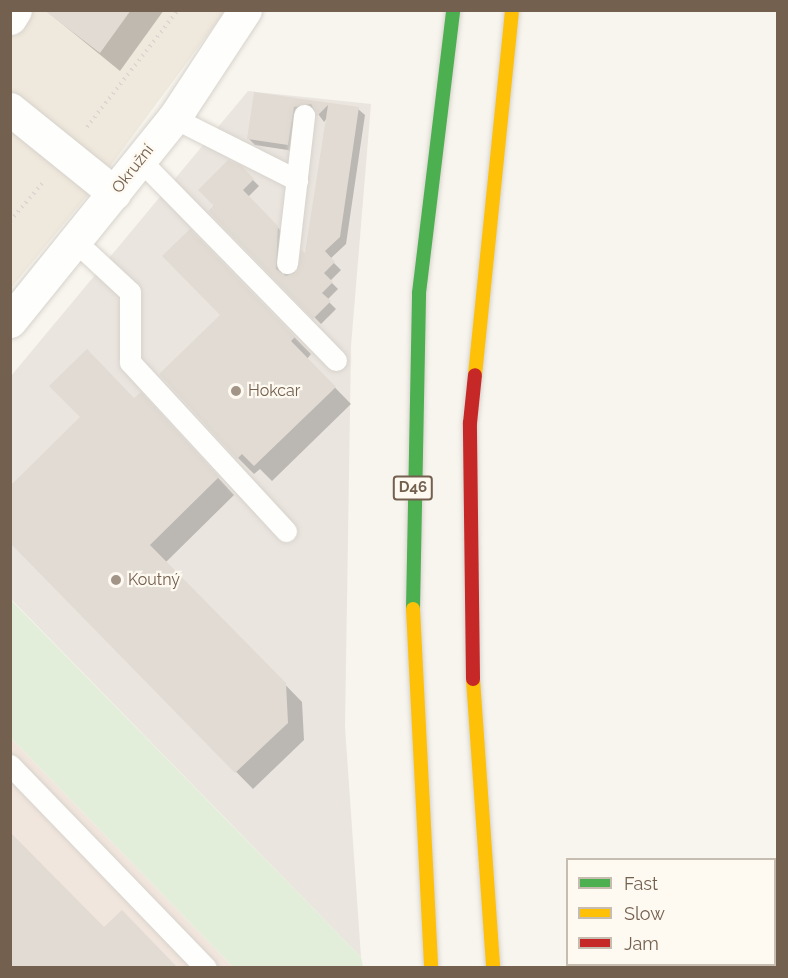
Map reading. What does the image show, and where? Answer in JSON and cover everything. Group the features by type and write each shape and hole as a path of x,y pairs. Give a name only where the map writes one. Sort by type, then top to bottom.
{"highway":[{"name":"D46","path":"431,968 414,688 412,498 419,293 453,10"},
{"path":"493,968 474,725 470,423 512,10"}],"street":[{"path":"10,18 15,10"},
{"name":"Okružní","path":"10,321 174,118 245,10"},
{"path":"10,109 114,193"}],"lane":[{"path":"287,263 304,115"},
{"path":"174,118 297,180"},
{"path":"140,160 336,360"},
{"path":"75,241 130,292 130,362 286,531"},
{"path":"10,765 206,968"}],"path":[{"path":"10,221 67,153 178,10"}],"shaded area":[{"path":"11,11 225,11 100,180 11,288"},
{"path":"248,91 371,104 351,346 345,727 361,957 11,599 11,376"},
{"path":"11,738 233,967 11,967"}],"green space":[{"path":"10,599 361,957 363,967 233,967 11,738"}],"building":[{"path":"44,10 131,10 100,53"},
{"path":"254,92 359,107 340,237 325,251 335,262 324,273 333,282 322,293 331,301 313,319 208,211 214,206 198,190 228,160 242,166 254,179 243,190 278,226 276,269 286,276 297,271 301,250 305,253 328,105 317,116 311,104 294,107 288,145 247,139"},
{"path":"190,229 295,337 291,341 336,387 254,466 242,454 237,459 159,374 220,315 162,256"},
{"path":"87,349 134,398 141,392 219,477 150,545 286,683 288,723 235,773 10,543 10,486 80,417 49,386"},
{"path":"10,832 104,927 122,910 178,968 10,968"}],"traffic: fast":[{"path":"413,609 419,293 453,10"}],"traffic: slow":[{"path":"475,375 512,10"},
{"path":"413,609 431,968"},
{"path":"473,679 493,968"}],"traffic: jam":[{"path":"473,679 470,423 475,375"}],"place":[{"name":"Hokcar","path":"236,391"},
{"name":"Koutný","path":"116,580"}]}
